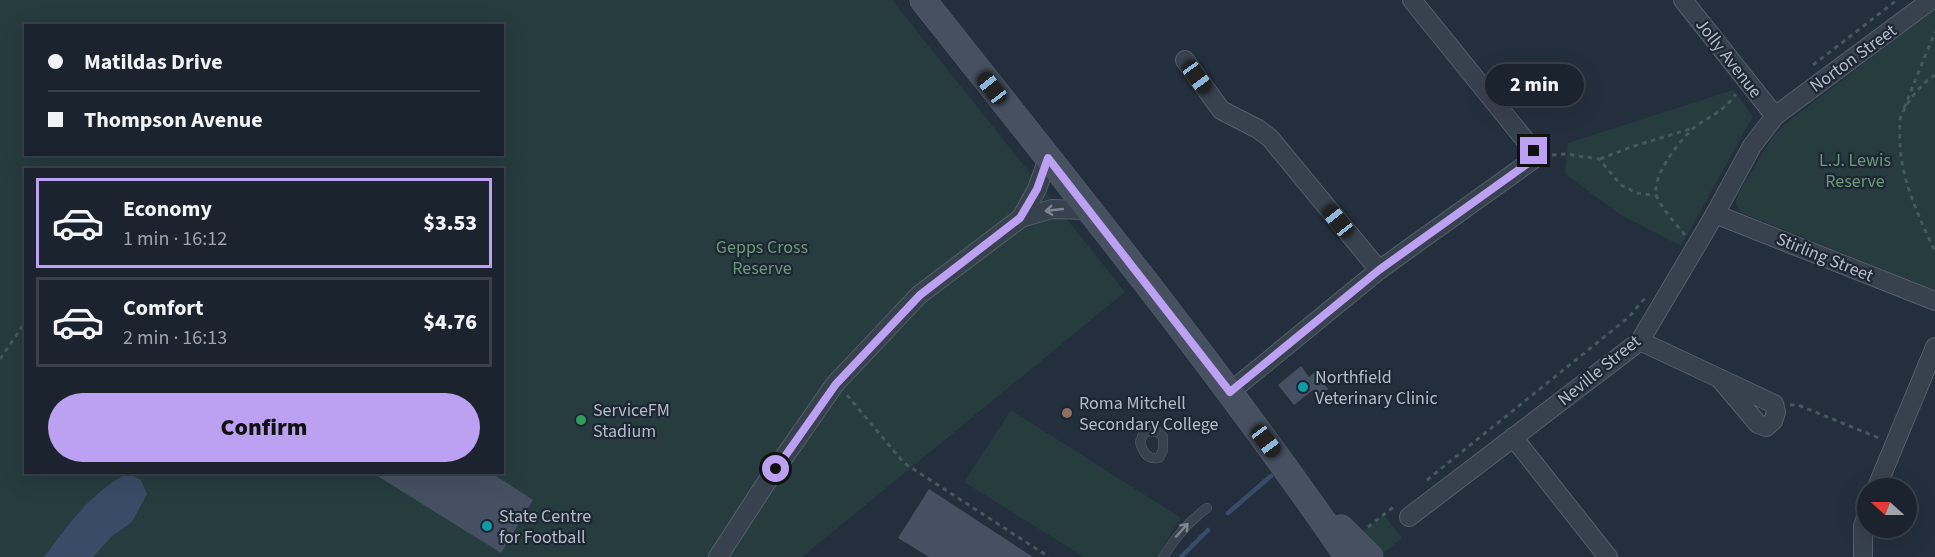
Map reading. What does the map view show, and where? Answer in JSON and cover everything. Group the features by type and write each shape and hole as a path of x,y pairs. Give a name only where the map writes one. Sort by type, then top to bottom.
{"main road":[{"path":"923,0 1230,392 1348,557"},
{"path":"1302,490 1370,557"}],"street":[{"path":"1230,392 1379,270 1538,156 1412,0"},
{"name":"Jolly Avenue","path":"1683,0 1775,116"},
{"name":"Norton Street","path":"1775,116 1931,0"},
{"path":"1185,60 1221,110 1258,129 1270,138 1379,270"},
{"name":"Neville Street","path":"1406,509 1513,437 1640,341 1752,146 1775,116"},
{"path":"1020,218 1037,189 1048,158"},
{"path":"718,557 764,486 836,384 920,295 1020,218 1052,209 1088,210"},
{"name":"Stirling Street","path":"1715,214 1935,301"},
{"path":"1640,341 1719,378 1774,404 1776,412 1773,422 1766,427 1758,424 1719,378"},
{"path":"1880,478 1935,347"},
{"path":"1513,437 1608,557"},
{"path":"1863,538 1863,557"}],"lane":[{"path":"1163,557 1178,533 1207,508"}],"path":[{"path":"1809,68 1897,0"},
{"path":"1935,32 1901,115 1900,152 1912,202 1935,252"},
{"path":"1901,115 1914,95 1935,75"},
{"path":"1538,156 1566,154 1599,159 1695,127 1726,108 1736,94"},
{"path":"1686,237 1656,196 1657,184 1665,163 1695,127"},
{"path":"1599,159 1621,185 1637,193 1656,196"},
{"path":"1420,486 1629,317 1650,291"},
{"path":"0,359 24,324"},
{"path":"843,390 904,463 1049,557"},
{"path":"1774,404 1798,405 1894,444"},
{"path":"1364,531 1406,509"}],"green space":[{"name":"Gepps Cross Reserve","path":"0,0 892,0 1125,292 802,557 0,557"},
{"name":"L.J. Lewis Reserve","path":"1935,9 1935,290 1740,212 1736,204 1738,194 1771,139 1785,124"},
{"path":"1733,90 1753,116 1681,246 1621,215 1565,174 1568,143"},
{"path":"1011,410 1181,518 1156,557 1084,557 964,482"},
{"path":"1384,515 1402,538 1382,554 1364,531"}],"water":[{"path":"130,474 141,480 147,494 132,522 111,537 93,557 44,557 91,499 115,481"}],"building":[{"name":"Northfield Veterinary Clinic","path":"1301,366 1309,377 1315,372 1328,389 1318,398 1313,390 1294,405 1278,385"},
{"name":"State Centre for Football","path":"374,474 493,474 533,500 501,553"},
{"path":"929,489 1033,557 929,557 898,538"}],"waterway":[{"path":"1228,513 1271,476"},
{"path":"1181,557 1208,530"}],"place":[{"name":"Northfield Veterinary Clinic","path":"1303,387"},
{"name":"Roma Mitchell Secondary College","path":"1067,413"},
{"name":"ServiceFM Stadium","path":"581,420"},
{"name":"State Centre for Football","path":"487,526"}],"route":[{"path":"776,469 836,384 920,295 1020,218 1037,189 1048,158 1230,392 1379,270 1538,156 1534,151"}]}
